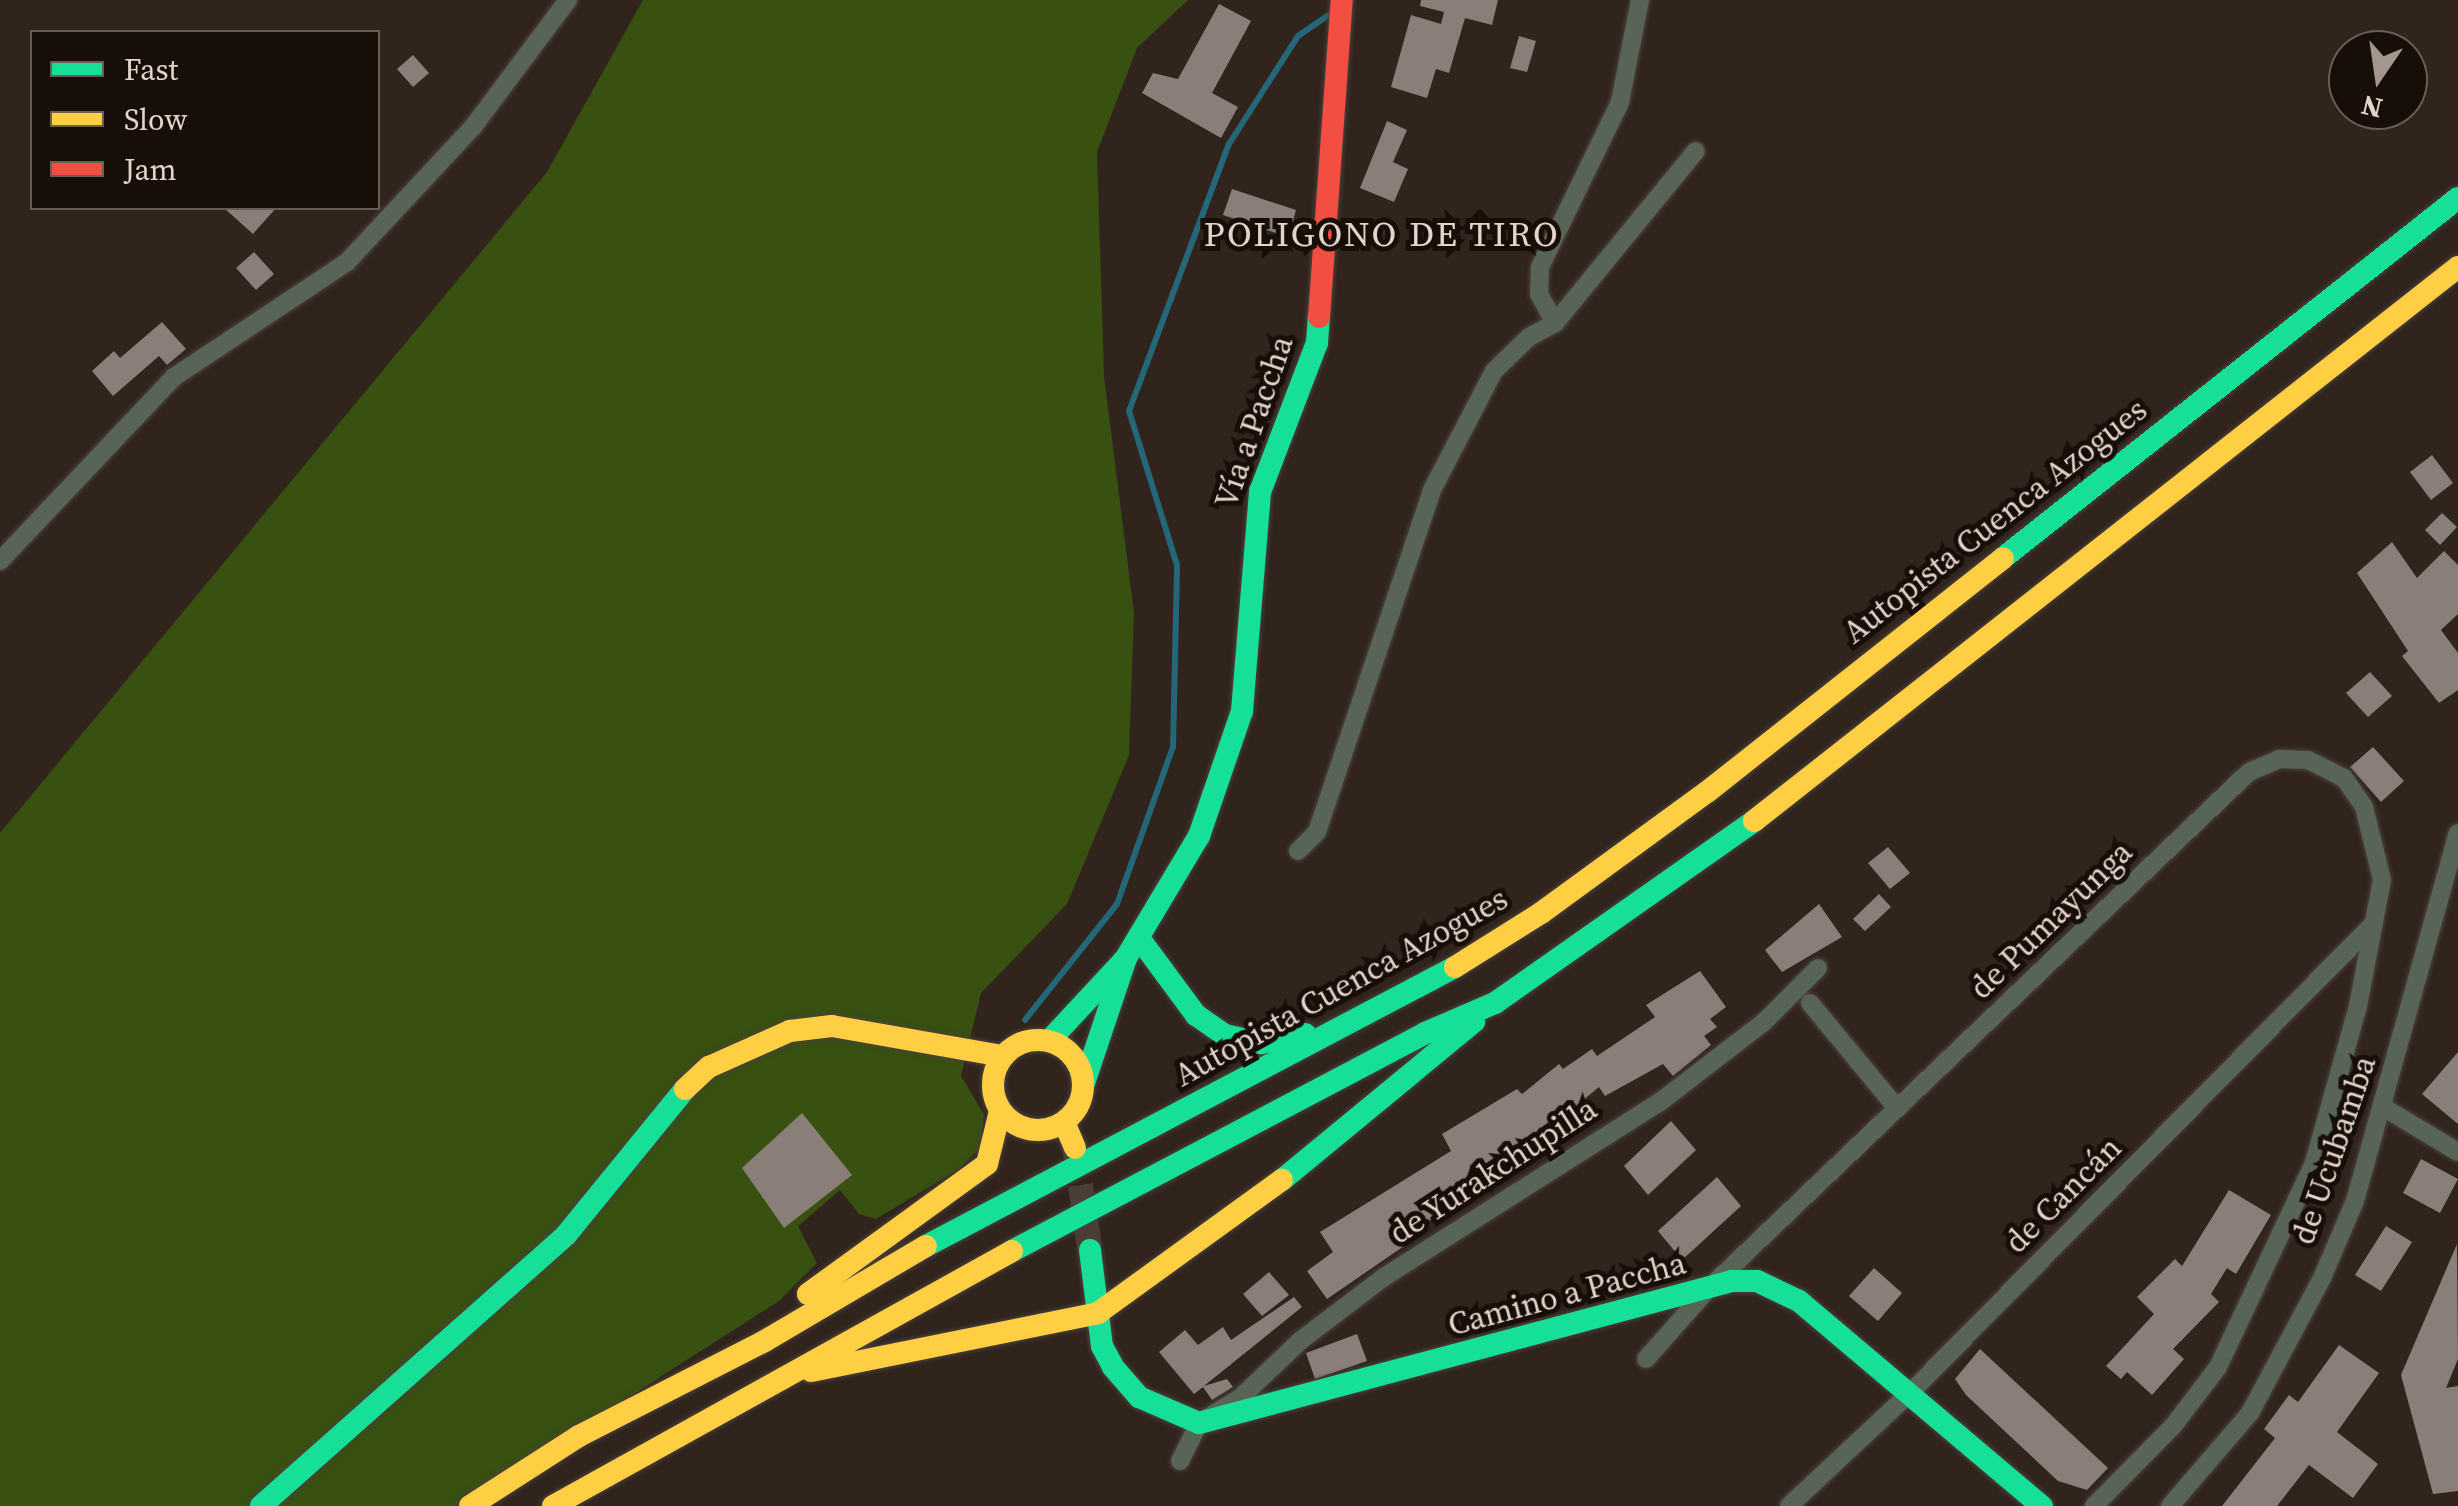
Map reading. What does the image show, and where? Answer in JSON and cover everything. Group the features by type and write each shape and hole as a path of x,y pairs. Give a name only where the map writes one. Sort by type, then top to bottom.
{"main road":[{"name":"Vía a Paccha","path":"1049,1041 1126,958 1199,836 1242,711 1257,505 1317,343 1342,8"},
{"name":"Autopista Cuenca Azogues","path":"470,1506 579,1436 963,1224 1378,1009 1542,913 1657,830 2458,198"},
{"path":"786,1376 1098,1313 1319,1154 1495,1003 1781,802 2458,267"},
{"path":"1139,938 1196,1014 1225,1036 1280,1042 1378,1009"},
{"name":"Vía a Paccha","path":"1084,1086 1126,958"},
{"path":"553,1506 786,1376 1426,1033 1495,1003"},
{"path":"261,1506 566,1235 660,1112 708,1067 790,1030 832,1026 1002,1056"},
{"path":"720,1361 988,1164 1000,1111 992,1083 1002,1056 1023,1042 1049,1041 1074,1058 1084,1086 1064,1122"},
{"path":"1000,1111 1023,1128 1064,1122"},
{"path":"1064,1122 1075,1148"},
{"path":"1090,1250 1102,1346 1138,1396 1200,1422"},
{"name":"Camino a Paccha","path":"1200,1422 1236,1418 1708,1288 1758,1281 1799,1301 2042,1506"}],"street":[{"path":"0,561 174,377 347,262 473,128 568,0"},
{"path":"1555,323 1539,294 1540,267 1620,102 1640,0"},
{"path":"1298,852 1317,832 1432,490 1494,371 1528,337 1555,323 1696,152"},
{"name":"de Pumayunga","path":"1646,1360 1708,1288 2250,772 2280,759 2308,760 2344,778 2364,808 2382,880 2314,1163 2267,1273 2218,1367 2174,1425 2094,1506"},
{"name":"de Ucubamba","path":"2170,1506 2250,1413 2295,1329 2354,1201 2458,833"},
{"name":"de Cancán","path":"1789,1506 1911,1392 2374,923"},
{"name":"de Yurakchupilla","path":"1200,1422 1240,1398 1300,1341 1384,1277 1660,1102 1765,1021 1818,968"},
{"path":"1810,1003 1897,1108"},
{"path":"2383,1107 2458,1152"},
{"path":"1180,1460 1200,1422"}],"green space":[{"path":"643,0 1188,0 1137,48 1097,152 1104,376 1134,613 1129,755 1067,904 981,993 961,1076 984,1114 981,1148 959,1169 876,1219 859,1214 840,1190 798,1226 817,1263 779,1301 459,1506 0,1506 0,833 547,172"}],"building":[{"path":"1421,0 1498,0 1492,25 1465,18 1449,73 1436,69 1427,98 1391,87 1411,15 1441,24 1444,12 1420,6"},
{"name":"POLIGONO DE TIRO","path":"1219,4 1251,21 1212,93 1238,107 1221,138 1142,93 1153,73 1178,79"},
{"path":"1519,36 1536,41 1527,72 1510,68"},
{"path":"413,55 429,73 413,87 397,69"},
{"path":"1387,121 1407,130 1393,162 1408,169 1394,202 1360,188"},
{"name":"POLIGONO DE TIRO","path":"1232,189 1296,210 1293,221 1307,226 1302,242 1223,215"},
{"path":"226,210 274,210 253,234"},
{"path":"254,252 274,274 256,290 236,268"},
{"path":"162,322 186,349 167,365 159,356 113,396 92,371 114,351 120,358"},
{"path":"2432,455 2453,483 2431,500 2410,472"},
{"path":"2442,513 2457,527 2440,545 2425,530"},
{"path":"2392,542 2417,578 2444,551 2458,565 2458,614 2441,630 2458,653 2458,690 2439,703 2402,656 2408,651 2357,573"},
{"path":"2370,672 2392,696 2368,717 2346,693"},
{"path":"2373,747 2404,781 2381,802 2350,767"},
{"path":"1888,847 1910,873 1890,889 1868,863"},
{"path":"1879,894 1891,907 1865,931 1853,919"},
{"path":"1819,904 1842,937 1782,972 1765,950"},
{"path":"1700,971 1726,1007 1710,1019 1717,1027 1704,1036 1711,1045 1673,1076 1663,1064 1605,1096 1599,1087 1564,1116 1561,1112 1530,1137 1534,1143 1434,1209 1438,1215 1403,1238 1407,1244 1327,1299 1307,1271 1333,1252 1320,1232 1451,1151 1442,1134 1517,1089 1522,1094 1559,1064 1563,1069 1592,1049 1597,1056 1655,1017 1646,1005"},
{"path":"2458,1052 2458,1124 2422,1094"},
{"path":"802,1113 852,1175 784,1228 742,1168"},
{"path":"1671,1121 1696,1150 1648,1195 1624,1166"},
{"path":"2421,1159 2458,1179 2440,1213 2403,1193"},
{"path":"1717,1177 1741,1206 1682,1260 1658,1231"},
{"path":"2229,1190 2271,1215 2236,1274 2227,1268 2211,1294 2219,1302 2173,1349 2184,1359 2152,1395 2127,1372 2121,1379 2106,1366 2154,1314 2137,1297 2175,1259 2182,1266"},
{"path":"2386,1226 2412,1242 2381,1291 2355,1275"},
{"path":"2457,1244 2458,1359 2446,1388 2458,1386 2458,1491 2433,1494 2401,1375"},
{"path":"1874,1268 1902,1293 1878,1321 1849,1296"},
{"path":"1269,1272 1289,1295 1262,1316 1243,1294"},
{"path":"1294,1297 1302,1307 1204,1386 1227,1379 1233,1387 1212,1400 1203,1387 1194,1394 1159,1352 1185,1330 1198,1345 1223,1327 1231,1340"},
{"path":"1357,1334 1367,1361 1315,1379 1306,1353"},
{"path":"2339,1345 2379,1373 2337,1432 2378,1464 2353,1498 2309,1465 2277,1506 2222,1506 2275,1438 2264,1429 2289,1395 2298,1402"},
{"path":"1980,1349 2108,1468 2087,1490 2058,1481 1966,1395 1955,1379"}],"waterway":[{"path":"1025,1020 1117,904 1173,747 1177,565 1129,411 1229,144 1298,36 1333,12"}],"tunnel":[{"path":"1075,1148 1090,1250"}],"traffic: fast":[{"path":"2003,558 2458,198"},
{"path":"1083,1086 1126,958 1199,836 1242,711 1260,492 1317,343 1319,317"},
{"path":"1012,1251 1425,1033 1495,1003 1754,821"},
{"path":"1139,938 1196,1015 1225,1035 1261,1043 1305,1034"},
{"path":"1049,1041 1126,958"},
{"path":"926,1246 1455,967"},
{"path":"1282,1180 1474,1022"},
{"path":"261,1506 566,1235 685,1089"},
{"path":"1090,1250 1102,1346 1113,1367 1139,1397 1199,1423 1732,1281 1757,1281 1799,1301 2042,1506"}],"traffic: slow":[{"path":"1754,821 2458,267"},
{"path":"1455,967 1541,913 1707,792 2003,558"},
{"path":"685,1089 709,1067 790,1031 832,1026 1002,1056"},
{"path":"1038,1040 1055,1043 1070,1053 1080,1068 1083,1085 1080,1102 1070,1117 1055,1127 1038,1130 1021,1127 1006,1117 996,1102 993,1085 996,1068 1006,1053 1021,1043 1038,1040"},
{"path":"808,1294 987,1164 1000,1111"},
{"path":"1064,1122 1075,1148"},
{"path":"811,1371 1098,1313 1282,1180"},
{"path":"470,1506 579,1436 763,1342 926,1246"},
{"path":"553,1506 1012,1251"}],"traffic: jam":[{"path":"1319,317 1342,0"}],"district":[{"name":"POLIGONO DE TIRO","path":"1382,234"}]}
